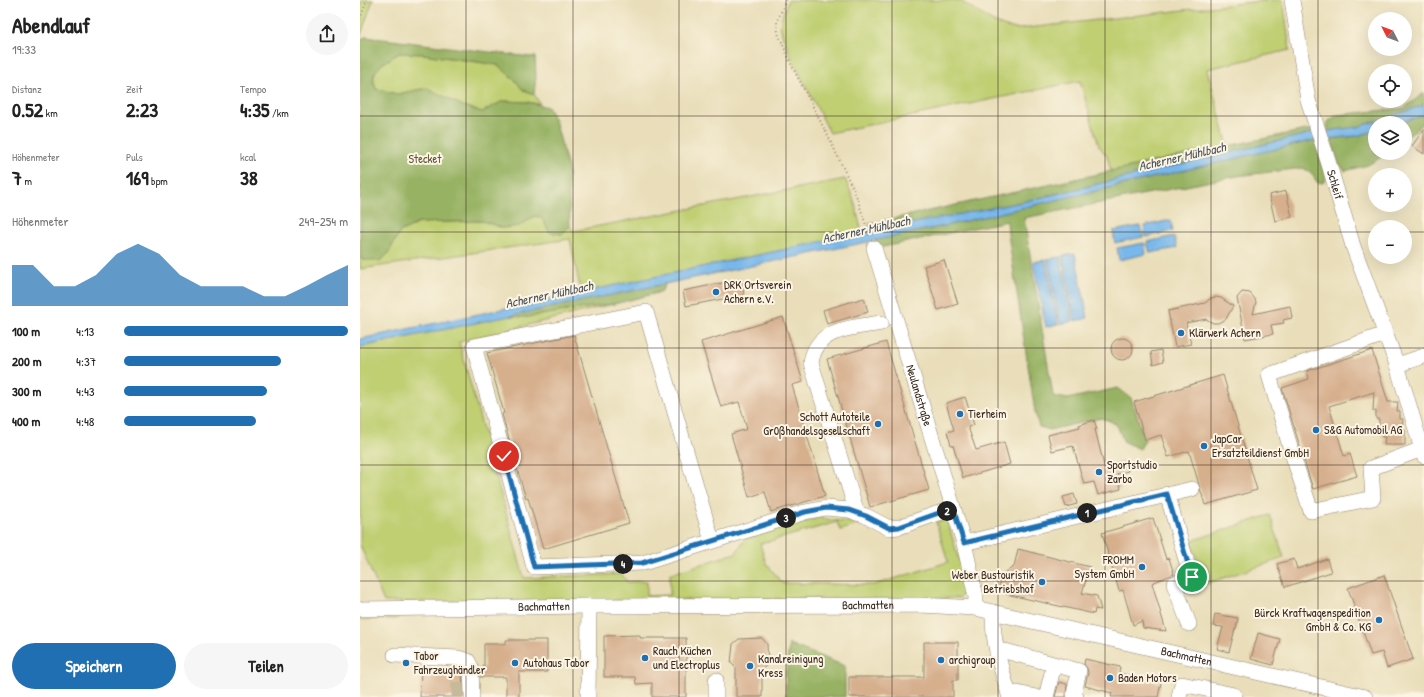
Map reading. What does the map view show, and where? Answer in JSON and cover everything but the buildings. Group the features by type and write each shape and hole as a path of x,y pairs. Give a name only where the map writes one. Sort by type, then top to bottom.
{"street":[{"name":"Schleif","path":"1292,0 1308,100 1353,246 1397,365 1423,452"},
{"name":"Neulandstraße","path":"874,248 964,543 976,597 975,608"},
{"path":"712,541 646,312 474,346 534,567 642,563 805,512 826,508 849,510 889,528 899,527 953,508"},
{"path":"857,513 811,363 818,344 824,338 842,330 881,323"},
{"path":"1385,334 1269,375 1311,511 1372,498 1371,468 1423,452"},
{"path":"1397,365 1424,356"},
{"path":"964,543 1192,489"},
{"path":"1167,494 1192,577 1174,584 1189,624"},
{"name":"Bachmatten","path":"360,609 922,604 975,608 1365,697"},
{"path":"588,697 589,606"},
{"path":"993,612 997,654 1009,696 1017,693 1036,697"},
{"path":"997,654 1005,651 1079,671 1074,694 1076,697"},
{"path":"395,655 458,658 463,664 471,667 472,697"},
{"path":"1046,697 1054,665"},
{"path":"716,680 716,697"},
{"path":"1179,697 1182,684 1234,696"}],"path":[{"path":"360,19 367,0"},
{"path":"786,0 777,22 778,33 792,66 856,195 865,222"}],"green space":[{"path":"362,0 373,0 360,37 360,7"},
{"path":"788,0 959,0 993,22 1006,27 1019,29 1270,0 1283,0 1290,50 1207,69 1228,146 1111,171 1107,156 1099,146 1080,81 830,133 790,55 782,34 780,25"},
{"name":"Stecket","path":"366,37 531,57 535,56 536,77 534,94 523,90 515,80 498,65 423,54 399,53 382,64 374,73 373,81 376,89 397,94 427,88 463,106 482,112 503,101 527,102 548,107 555,120 568,168 570,226 562,234 549,232 542,218 535,216 519,226 503,228 482,221 419,223 401,231 388,254 380,261 364,260 360,258 360,39"},
{"path":"399,53 423,54 498,65 515,80 523,90 534,94 540,104 503,101 482,112 463,106 427,88 397,94 376,89 374,76 376,71 383,63"},
{"path":"1424,93 1424,105 1392,116 1368,116 1368,124 1358,127 1329,131 1326,123 1337,115 1412,108 1412,102"},
{"path":"1424,115 1424,123 1412,133 1412,119"},
{"path":"1311,129 1312,133 1022,202 872,232 869,224 1208,150"},
{"path":"1368,133 1368,160 1376,160 1368,165 1345,171 1339,164 1331,139 1357,136"},
{"path":"1315,140 1326,178 1323,183 1317,182 1311,173 1303,168 1237,176 1024,218 1053,396 1067,399 1118,388 1131,398 1145,440 1140,449 1124,442 1117,425 1101,418 1050,430 1039,427 1035,412 1007,221 878,248 875,240 940,227"},
{"path":"845,179 854,200 862,233 581,293 570,239 360,269 360,258 364,260 388,254 401,231 419,223 482,221 503,228 535,216 542,218 550,232 562,234 570,226 573,231"},
{"path":"666,283 661,292 618,303 527,317 506,316"},
{"path":"618,303 459,342 524,578 622,574 627,582 647,581 647,596 670,595 670,574 736,553 745,539 818,518 856,523 855,526 840,530 837,522 760,544 766,563 782,583 874,585 948,562 936,522 947,520 967,587 960,598 384,602 360,545 360,347 506,316 527,317"},
{"path":"1270,515 1284,558 1205,584 1191,541"},
{"path":"397,614 399,617 397,619 360,619 360,615"},
{"path":"789,644 845,666 845,697 786,697 786,673"}],"water":[{"path":"1424,105 1424,115 1412,119 1412,116 1391,116"},
{"path":"1368,124 1368,133 1357,136 1315,140 940,227 360,347 360,339 862,233 1022,202 1312,133 1358,127"},
{"path":"1171,220 1173,231 1146,237 1144,226"},
{"path":"1140,226 1143,237 1115,243 1113,231"},
{"path":"1174,236 1177,248 1150,253 1147,242"},
{"path":"1144,243 1146,254 1119,260 1117,248"},
{"path":"1075,254 1088,318 1075,321 1062,256"},
{"path":"1060,257 1073,321 1060,324 1047,259"},
{"path":"1045,260 1058,324 1046,327 1033,262"}],"tunnel":[{"path":"459,668 459,697"}],"place":[{"name":"DRK Ortsverein Achern e.V.","path":"716,292"},
{"name":"Klärwerk Achern","path":"1181,333"},
{"name":"Tierheim","path":"960,414"},
{"name":"Schott Autoteile Gr0ßhandelsgesellschaft","path":"878,424"},
{"name":"S&G Automobil AG","path":"1316,430"},
{"name":"JapCar Ersatzteildienst GmbH","path":"1204,446"},
{"name":"Sportstudio Zarbo","path":"1099,472"},
{"name":"FROMM System GmbH","path":"1142,567"},
{"name":"Weber Bustouristik Betriebshof","path":"1042,582"},
{"name":"Bürck Kraftwagenspedition GmbH & Co. KG","path":"1379,620"},
{"name":"Rauch Küchen und Electroplus","path":"645,658"},
{"name":"archigroup","path":"941,660"},
{"name":"Tabor Fahrzeughändler","path":"406,663"},
{"name":"Autohaus Tabor","path":"515,663"},
{"name":"Kanalreinigung Kress","path":"750,666"},
{"name":"Baden Motors","path":"1110,678"}],"route":[{"path":"504,456 534,567 642,563 805,512 826,508 849,510 866,516 889,528 899,527 953,508 964,543 1167,494 1192,577"}],"water label":[{"name":"Acherner Mühlbach","path":"1182,156"},
{"name":"Acherner Mühlbach","path":"866,229"},
{"name":"Acherner Mühlbach","path":"549,294"}]}
